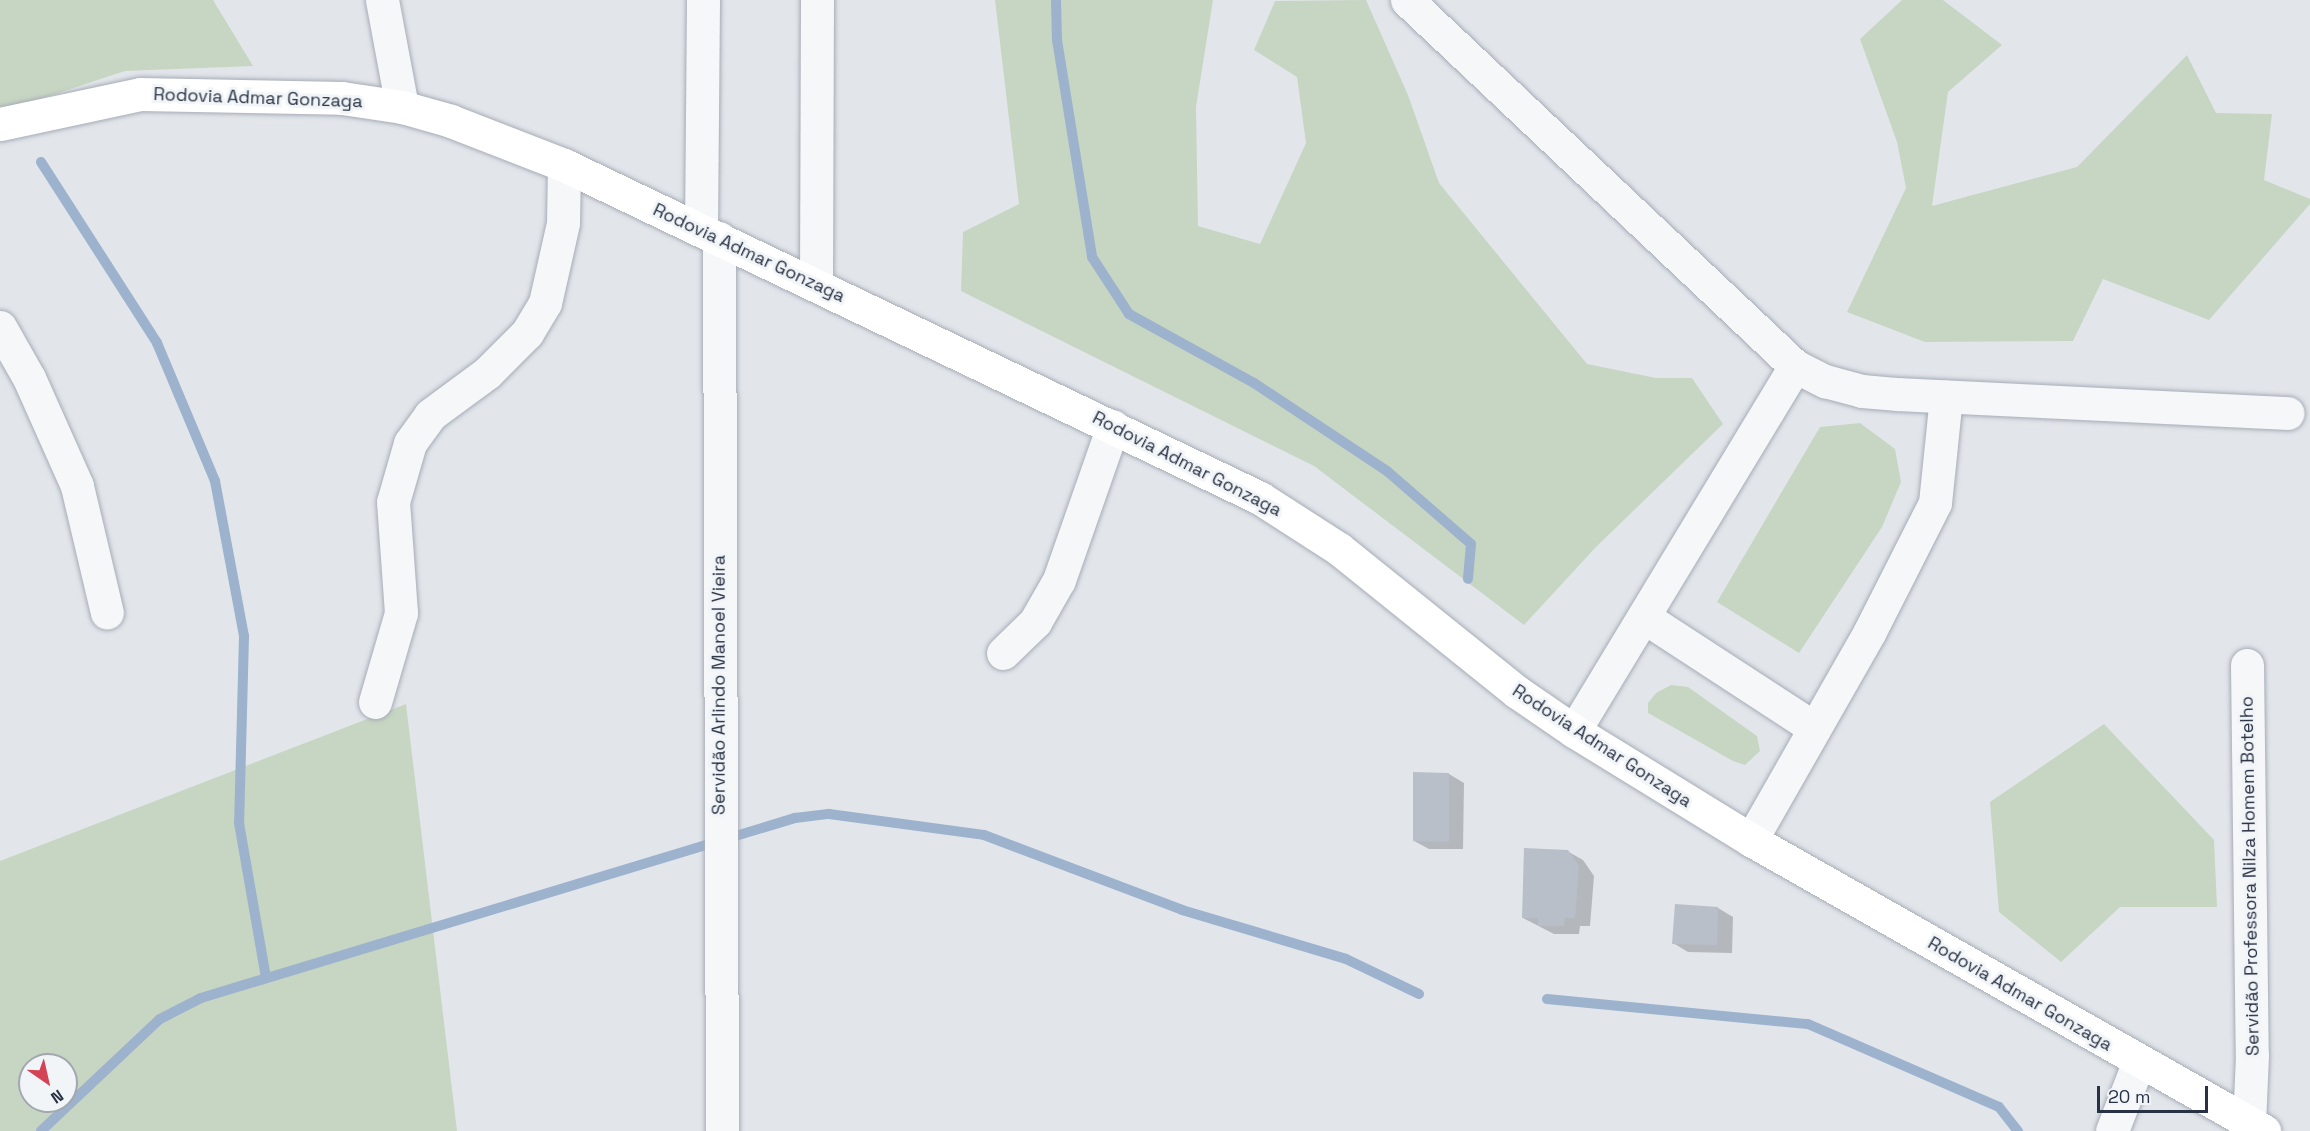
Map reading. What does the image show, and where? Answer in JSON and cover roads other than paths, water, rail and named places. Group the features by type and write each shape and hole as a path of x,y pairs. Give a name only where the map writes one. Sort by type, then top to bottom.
{"main road":[{"name":"Rodovia Admar Gonzaga","path":"0,124 140,94 342,98 402,107 462,125 564,165 1202,467 1296,520 1574,731 1751,840 2256,1127"}],"street":[{"path":"382,0 402,107"},
{"name":"Servidão Arlindo Manoel Vieira","path":"703,0 710,234 722,1131"},
{"path":"816,285 817,0"},
{"path":"1407,0 1795,366 1825,381 1862,392 2288,413"},
{"path":"375,702 400,614 393,502 410,443 430,415 487,373 527,333 545,303 563,223 564,165"},
{"path":"0,327 29,378 77,486 107,613"},
{"path":"1574,731 1795,366"},
{"path":"1751,840 1869,633 1935,502 1946,397"},
{"path":"1003,653 1035,622 1059,580 1113,426"},
{"path":"1644,617 1814,728"},
{"name":"Servidão Professora Nilza Homem Botelho","path":"2247,665 2252,1055 2256,1127"},
{"path":"2112,1131 2139,1061"}],"waterway":[{"path":"1056,0 1057,40 1092,257 1129,314 1254,383 1387,471 1471,544 1468,579"},
{"path":"41,162 157,343 215,481 244,636 239,823 266,978"},
{"path":"41,1131 160,1019 201,998 795,818 829,814 984,835 1182,910 1346,959 1419,994"},
{"path":"1547,999 1808,1024 1999,1107 2018,1131"}]}
